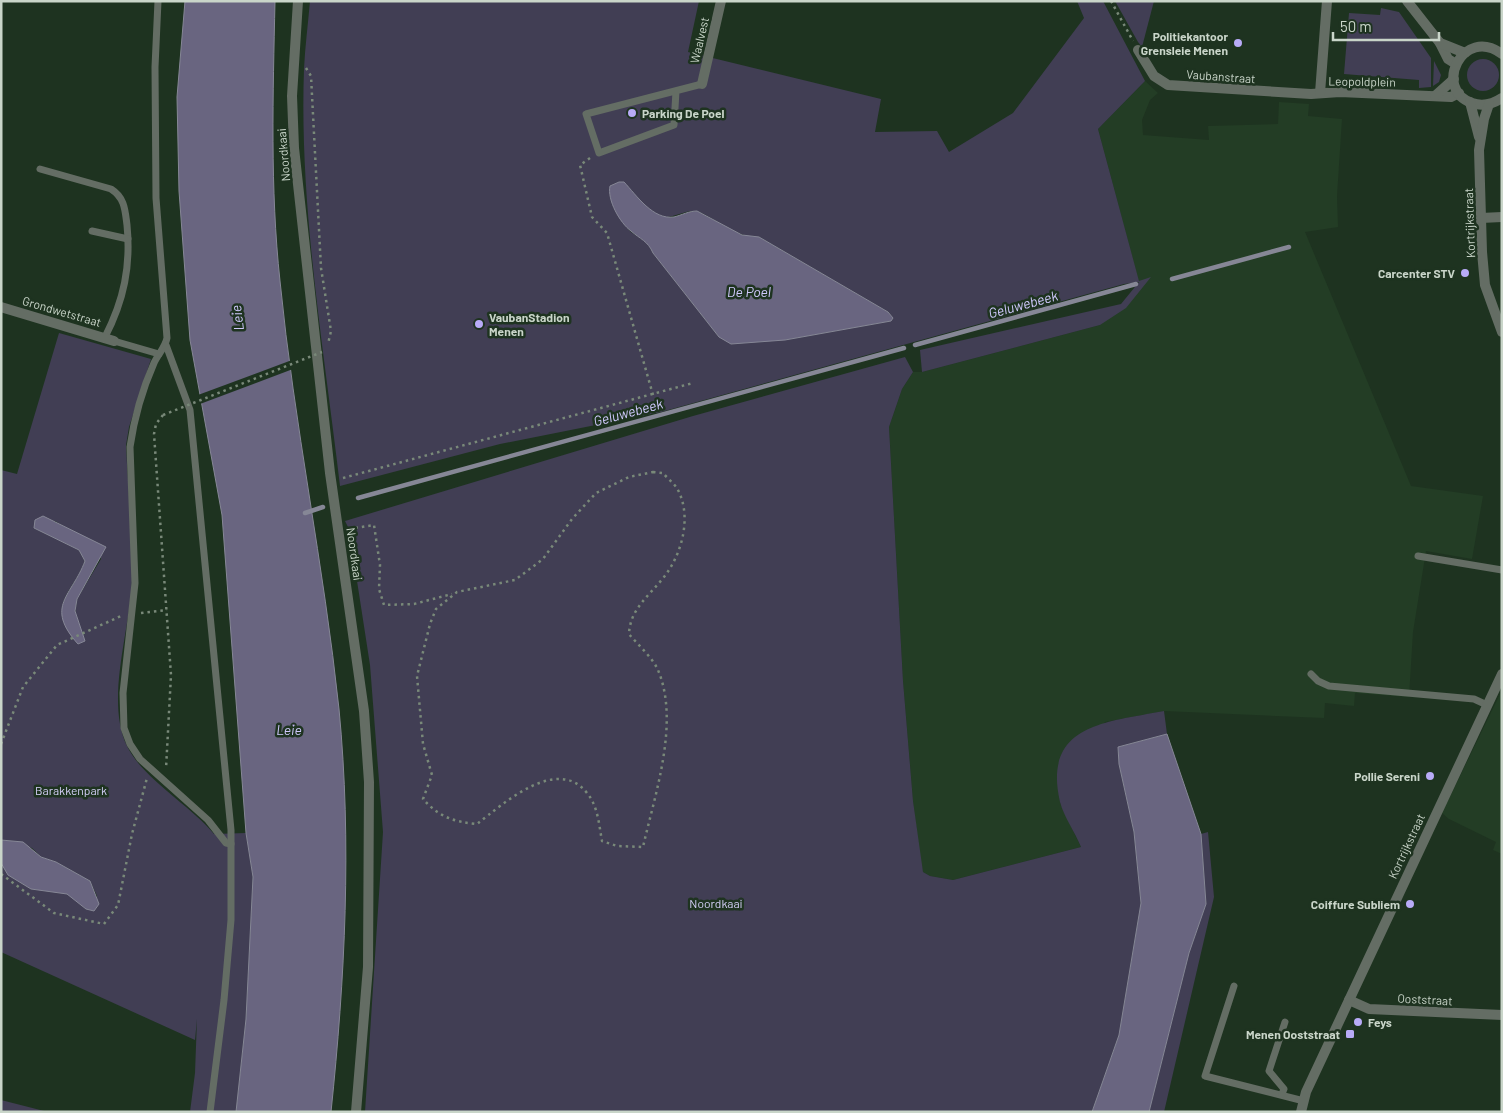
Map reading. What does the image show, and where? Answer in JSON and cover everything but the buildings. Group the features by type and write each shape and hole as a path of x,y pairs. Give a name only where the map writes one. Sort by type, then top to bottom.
{"street":[{"name":"Noordkaai","path":"298,1 292,96 294,148 332,484 363,702 369,782 368,967 356,1112"},
{"name":"Waalvest","path":"702,84 721,1"},
{"name":"Leopoldplein","path":"1327,1 1320,93 1451,97 1460,94"},
{"path":"1407,1 1440,43 1448,59 1456,64"},
{"path":"1440,43 1465,53"},
{"path":"1502,54 1488,47 1480,46 1465,53 1456,64 1454,79 1460,94 1470,102 1479,105 1489,104 1502,98"},
{"name":"Vaubanstraat","path":"1138,50 1154,76 1168,85 1320,93"},
{"path":"1435,96 1454,79"},
{"name":"Kortrijkstraat","path":"1470,102 1480,141 1481,218 1485,286 1502,332"},
{"name":"Kortrijkstraat","path":"1480,141 1489,104"},
{"path":"1481,218 1502,217"},
{"name":"Grondwetstraat","path":"1,307 110,339"},
{"name":"Kortrijkstraat","path":"1302,1106 1349,1000 1502,674"},
{"name":"Ooststraat","path":"1349,1000 1369,1008 1502,1015"}],"lane":[{"path":"158,1 155,67 156,198 166,345 190,410 231,844 231,920 224,1000 210,1112"},
{"path":"676,91 674,125 599,153 586,114 702,84"},
{"path":"40,169 111,189 118,194 125,204 128,270 110,339 159,354"},
{"path":"92,231 128,239"},
{"path":"166,345 159,354 132,431 130,447 136,583 122,718 130,744 140,759 208,820 226,843 231,844"},
{"path":"1418,556 1502,570"},
{"path":"1311,674 1318,682 1328,686 1474,699 1487,705"},
{"path":"1234,986 1205,1076 1282,1094 1302,1106"},
{"path":"1282,1094 1284,1089 1269,1071 1285,1022"}],"path":[{"path":"1111,1 1140,54 1138,50"},
{"path":"166,783 171,675 154,434 156,424 163,415 322,352 330,341 331,331 320,249 311,76"},
{"path":"599,153 580,165 592,217 607,234 653,395"},
{"path":"332,484 694,384"},
{"path":"339,527 374,525 380,565 379,589 384,605 397,606 421,602 456,592 515,580 543,559 572,519 596,493 630,477 653,472 663,473 678,489 686,516 679,551 666,575 634,611 630,621 629,634 658,669 668,707 661,771 643,847 617,846 602,841 597,813 588,794 575,783 551,779 526,788 477,824 455,822 435,812 423,799 432,774 423,744 417,676 430,624 436,609 456,592"},
{"path":"154,612 167,610"},
{"path":"1,744 23,686 57,645 124,615"},
{"path":"1,874 54,913 104,924 118,905 132,834 148,775"}],"shaded area":[{"path":"1145,81 1158,93 1150,100 1142,120 1143,135 1209,140 1208,126 1278,124 1279,102 1309,104 1308,116 1342,119 1337,196 1338,227 1305,232 1411,486 1483,496 1472,559 1426,551 1413,632 1409,697 1355,693 1354,706 1325,703 1324,718 1164,711 1105,722 1060,803 1081,847 953,880 930,876 923,872 921,865 913,801 903,681 889,427 902,389 913,372 922,372 1100,325 1150,278 1139,282 1098,129"},
{"path":"1502,690 1502,854 1493,850 1496,842 1449,819 1442,813"}],"green space":[{"path":"310,1 699,1 688,52 881,99 875,132 937,131 949,152 1013,113 1084,18 1077,1 1103,1 1145,81 1098,129 1139,281 1151,277 1126,308 1100,325 922,372 920,350 1121,304 1139,282 1124,284 661,412 500,444 340,486 314,278 305,173 304,69","holes":["624,183 653,213 668,217 689,211 699,212 735,232 751,237 759,237 888,312 893,318 891,321 785,340 719,337 649,246 627,227 624,222 622,209"]},
{"path":"1115,1 1154,1 1142,47 1138,42"},
{"path":"1381,8 1399,12 1431,58 1431,87 1419,88 1419,80 1344,74 1349,13 1380,15"},
{"path":"1483,59 1489,60 1494,64 1498,69 1498,81 1494,86 1489,90 1483,91 1477,90 1472,86 1468,81 1467,75 1468,69 1472,64 1477,60"},
{"path":"1434,61 1441,75 1439,82 1433,86"},
{"name":"Barakkenpark","path":"59,333 151,359 129,427 126,445 132,581 120,665 118,708 121,728 127,746 134,758 155,780 214,834 246,833 253,877 246,1019 236,1112 190,1112 195,1073 197,1019 195,1040 1,952 1,863 8,875 31,889 67,893 86,909 94,911 97,896 90,881 56,862 41,857 32,848 1,840 1,470 17,474","holes":["55,521 77,535 95,542 101,559 77,599 72,637 66,624 63,605 65,597 85,561 79,550 34,528"]},
{"name":"Noordkaai","path":"905,357 913,372 902,389 889,427 903,681 913,801 923,872 930,876 953,880 1081,847 1060,802 1057,776 1061,756 1070,742 1084,731 1121,719 1164,711 1167,734 1118,747 1119,764 1134,832 1141,903 1119,1035 1092,1112 365,1112 383,832 370,665 349,529 345,521 693,416"},
{"path":"1208,832 1214,897 1164,1112 1149,1112 1189,953 1206,904 1201,834"},
{"path":"1,1100 48,1112 1,1112"}],"water":[{"name":"Leie","path":"185,1 275,1 273,141 280,281 293,388 333,655 343,759 346,860 345,910 340,1011 331,1112 236,1112 246,1019 253,877 246,833 222,515 190,340 179,191 177,97"},
{"name":"De Poel","path":"624,182 646,206 659,215 674,217 697,211 742,235 759,237 888,312 893,318 891,321 785,340 731,344 719,337 644,240 634,234 619,217 610,198 610,186"},
{"path":"43,516 106,547 77,599 75,611 85,641 78,644 68,631 63,620 62,610 64,601 85,561 79,550 34,528 35,520"},
{"path":"1167,734 1201,834 1206,904 1189,953 1149,1112 1092,1112 1119,1035 1141,903 1134,832 1119,764 1118,747"},
{"path":"1,840 23,842 41,857 56,862 90,881 99,904 94,911 86,909 67,894 31,889 8,875 1,863"}],"pier":[{"path":"292,360 293,369 200,404 198,395"}],"waterway":[{"name":"Geluwebeek","path":"1172,279 1289,247"},
{"name":"Geluwebeek","path":"915,345 1136,284"},
{"name":"Geluwebeek","path":"358,498 904,348"},
{"name":"Geluwebeek","path":"305,513 323,507"}],"place":[{"name":"Politiekantoor Grensleie Menen","path":"1238,43"},
{"name":"Parking De Poel","path":"632,113"},
{"name":"Carcenter STV","path":"1465,273"},
{"name":"VaubanStadion Menen","path":"479,324"},
{"name":"Pollie Sereni","path":"1430,776"},
{"name":"Coiffure Subliem","path":"1410,904"},
{"name":"Feys","path":"1358,1022"},
{"name":"Menen Ooststraat","path":"1350,1034"}]}
